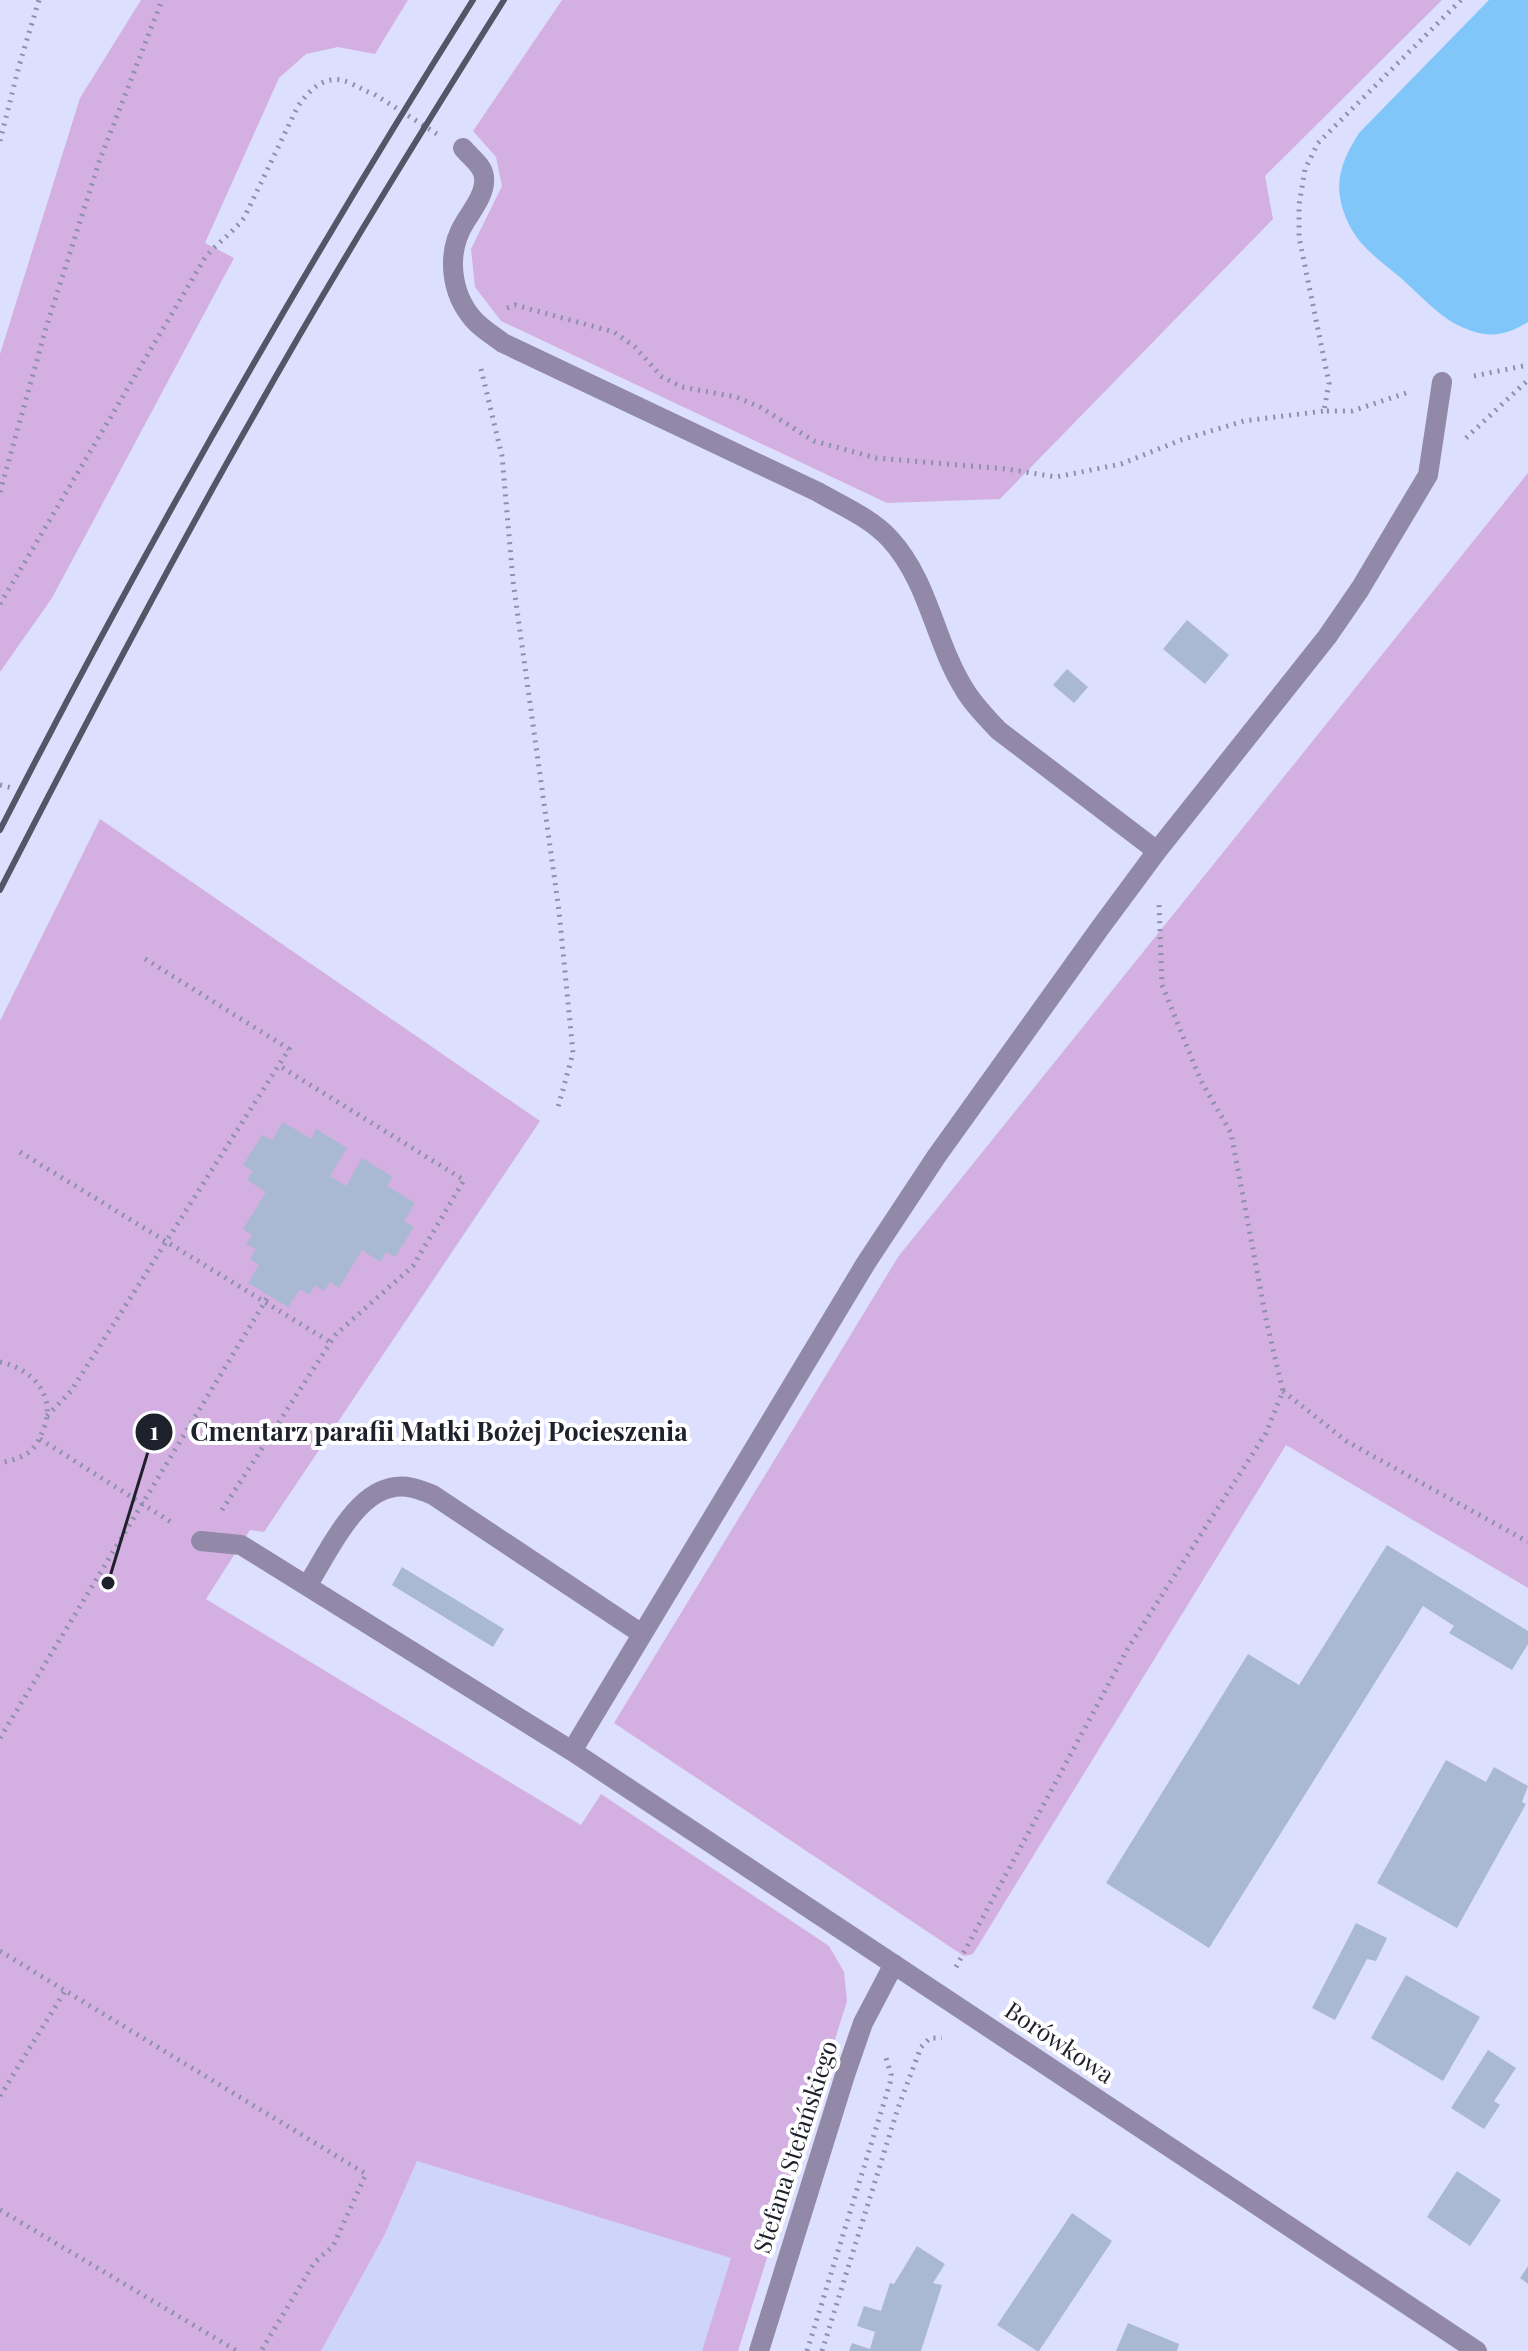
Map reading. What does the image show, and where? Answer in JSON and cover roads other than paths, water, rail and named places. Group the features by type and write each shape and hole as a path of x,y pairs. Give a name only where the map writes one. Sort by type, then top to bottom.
{"street":[{"path":"463,148 484,174 481,194 461,229 452,261 459,295 476,322 503,343 818,492 863,517 888,537 907,561 923,589 962,686 977,708 998,730 1157,851"},
{"path":"572,1751 897,1215 1157,851 1327,637 1360,589 1428,475 1442,382"},
{"path":"307,1586 346,1523 366,1500 389,1488 412,1487 433,1495 642,1634"},
{"name":"Borówkowa","path":"201,1541 241,1545 572,1751 1477,2351"},
{"name":"Stefana Stefańskiego","path":"759,2351 863,2023 894,1964"}],"water":[{"path":"1489,0 1528,0 1528,322 1505,333 1489,334 1455,324 1368,250 1348,223 1339,188 1344,163 1359,133"}],"railway":[{"path":"0,830 111,618 227,410 473,0"},
{"path":"0,890 124,651 254,415 376,206 504,0"}],"place":[{"name":"Cmentarz parafii Matki Bożej Pocieszenia","path":"108,1583"}]}
